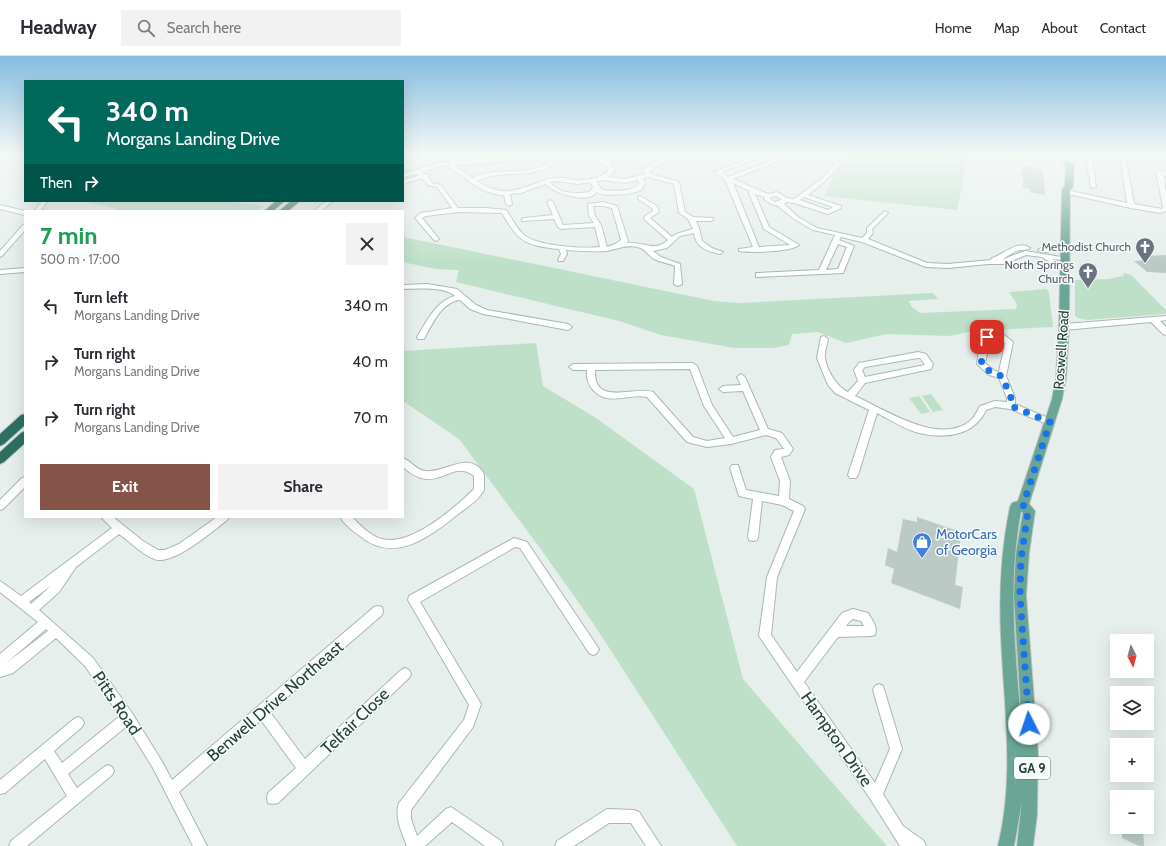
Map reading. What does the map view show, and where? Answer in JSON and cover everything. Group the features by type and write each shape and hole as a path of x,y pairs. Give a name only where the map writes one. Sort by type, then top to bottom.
{"highway":[{"path":"269,210 281,202"},
{"path":"284,210 295,202"},
{"path":"0,441 24,419"},
{"path":"0,459 24,437"}],"main road":[{"name":"Roswell Road","path":"1023,505 1050,422 1061,378 1064,326 1066,191"},
{"name":"Roswell Road","path":"1006,846 1016,802 1016,768 1006,569 1012,523 1016,507 1023,505"},
{"name":"Roswell Road","path":"1023,505 1028,511 1021,559 1020,595 1031,754 1032,792 1026,846"}],"street":[{"path":"441,190 457,210"},
{"path":"487,190 507,193 525,190"},
{"path":"554,190 590,194 595,190"},
{"path":"600,190 604,192 635,190"},
{"path":"678,190 682,213 691,219 695,225 699,242 704,248 720,252"},
{"path":"733,190 758,250"},
{"path":"795,201 810,190"},
{"path":"1128,190 1131,206"},
{"path":"1066,191 1160,211 1164,210 1166,205 1163,190"},
{"path":"741,250 787,248 796,245 766,228 752,193 754,191 768,196 766,198 770,202 795,201 828,212 839,207 803,195"},
{"path":"507,193 509,204"},
{"path":"640,198 655,207 656,212 647,217 647,219 672,240"},
{"path":"38,210 44,202"},
{"path":"318,210 329,202"},
{"path":"550,202 561,227 598,226"},
{"path":"758,275 842,271 851,246 837,238 809,226 796,218 782,202"},
{"path":"604,249 598,226 592,216 590,205 598,203 615,207 625,241 621,245"},
{"path":"0,207 24,213"},
{"path":"436,239 418,218 428,212 490,209 504,211 522,239 528,242 562,247 598,250 621,245 636,244 652,249 665,247 678,235 687,232 696,232"},
{"path":"864,240 870,233 869,229 885,213"},
{"path":"524,220 556,217"},
{"path":"691,219 711,219"},
{"path":"0,255 24,227"},
{"path":"837,238 864,240 921,264 935,266 1004,262 1024,253 1040,252 1052,249 1065,243"},
{"path":"822,271 837,238"},
{"path":"561,260 564,254 562,247"},
{"path":"652,249 650,250 652,255 678,265 678,284"},
{"path":"1040,252 1065,257"},
{"path":"1040,252 1065,269"},
{"path":"0,272 24,270"},
{"path":"404,287 416,285 437,287 454,291 462,296 473,307 486,312 568,327"},
{"path":"421,337 444,302 462,296"},
{"path":"1064,326 1166,318"},
{"path":"1154,320 1166,332"},
{"path":"1002,376 992,373 981,364 986,340 990,335 999,335 1009,342 1002,376 1011,398 1011,406"},
{"path":"824,338 821,358 824,369 831,383 838,391 910,426 932,432 955,432 973,424 980,416 983,408 995,404 1011,406 1050,422"},
{"path":"850,396 862,381 923,369 928,367 929,364 922,356 918,355 862,365 858,370 862,381"},
{"path":"573,367 693,366 708,406 731,441"},
{"path":"591,367 590,377 592,385 600,392 615,397 644,392 650,394 690,440 707,444 731,441 760,434 765,431 779,435 786,443 788,449 786,452 778,453 776,457 785,481 784,501 742,493 735,468"},
{"path":"742,377 765,431"},
{"path":"723,389 746,388"},
{"path":"853,475 874,409"},
{"path":"346,518 365,535 379,543 387,546 402,544 423,534 472,497 478,490 480,474 474,467 465,465 455,466 435,476 416,472 404,463"},
{"path":"0,506 24,483"},
{"path":"753,538 758,496"},
{"name":"Hampton Drive","path":"784,501 800,508 772,576 765,636 876,795 908,846"},
{"path":"107,518 118,529 157,555 168,554 179,549 223,518"},
{"path":"21,602 118,529"},
{"path":"496,846 451,814 414,846 404,820 404,808 469,723 475,704 413,600 514,542 523,545 592,649"},
{"path":"32,610 55,589 72,565"},
{"name":"Pitts Road","path":"0,586 32,610 89,662 128,717 171,790 200,846"},
{"name":"Benwell Drive Northeast","path":"171,790 378,611"},
{"name":"Hampton Drive","path":"797,682 846,617 853,614 864,616 871,630 835,632"},
{"path":"0,661 46,622"},
{"path":"0,671 9,669 56,631"},
{"name":"Telfair Close","path":"273,798 405,674"},
{"name":"Hampton Drive","path":"876,795 896,749 879,690"},
{"path":"262,712 305,769"},
{"path":"60,772 128,717"},
{"path":"0,788 78,723"},
{"path":"47,750 75,797"},
{"path":"16,846 108,770"},
{"path":"562,846 607,816 634,817 654,846"},
{"name":"Hampton Drive","path":"898,828 919,846"}],"green space":[{"path":"827,190 961,190 957,210 824,196"},
{"path":"87,202 231,202 264,206 259,210 122,210"},
{"path":"404,237 714,301 740,303 933,293 938,299 909,301 912,307 920,313 1016,309 1017,304 1009,292 1046,289 1049,292 1053,327 973,331 949,336 887,334 846,343 818,332 792,334 789,345 773,348 734,348 661,335 619,321 456,282 459,270 435,269 404,262"},
{"path":"1124,273 1131,275 1166,310 1166,314 1086,320 1075,316 1075,280 1109,279 1123,276"},
{"path":"536,343 543,386 596,418 694,489 743,679 887,846 737,846 593,623 540,548 459,439 404,402 404,351"},
{"path":"931,394 943,410 933,412 922,396"},
{"path":"919,396 930,412 921,414 909,398"}],"building":[{"path":"1030,190 1045,190 1045,195 1030,192"},
{"name":"Methodist Church","path":"1166,255 1166,273 1147,272 1134,261 1150,260 1147,256"},
{"name":"MotorCars of Georgia","path":"917,517 961,532 955,585 963,587 960,609 891,583 894,569 885,565 888,548 897,552 903,519 917,522"},
{"path":"1122,834 1143,834 1144,846 1139,846 1122,838"}],"place":[{"name":"Methodist Church","path":"1145,264"},
{"name":"North Springs Church","path":"1088,289"},
{"name":"MotorCars of Georgia","path":"922,559"}],"route":[{"path":"987,337 981,364 992,373 1002,376 1011,398 1011,406 1050,422 1023,505 1028,511 1021,559 1020,595 1029,724"}]}
